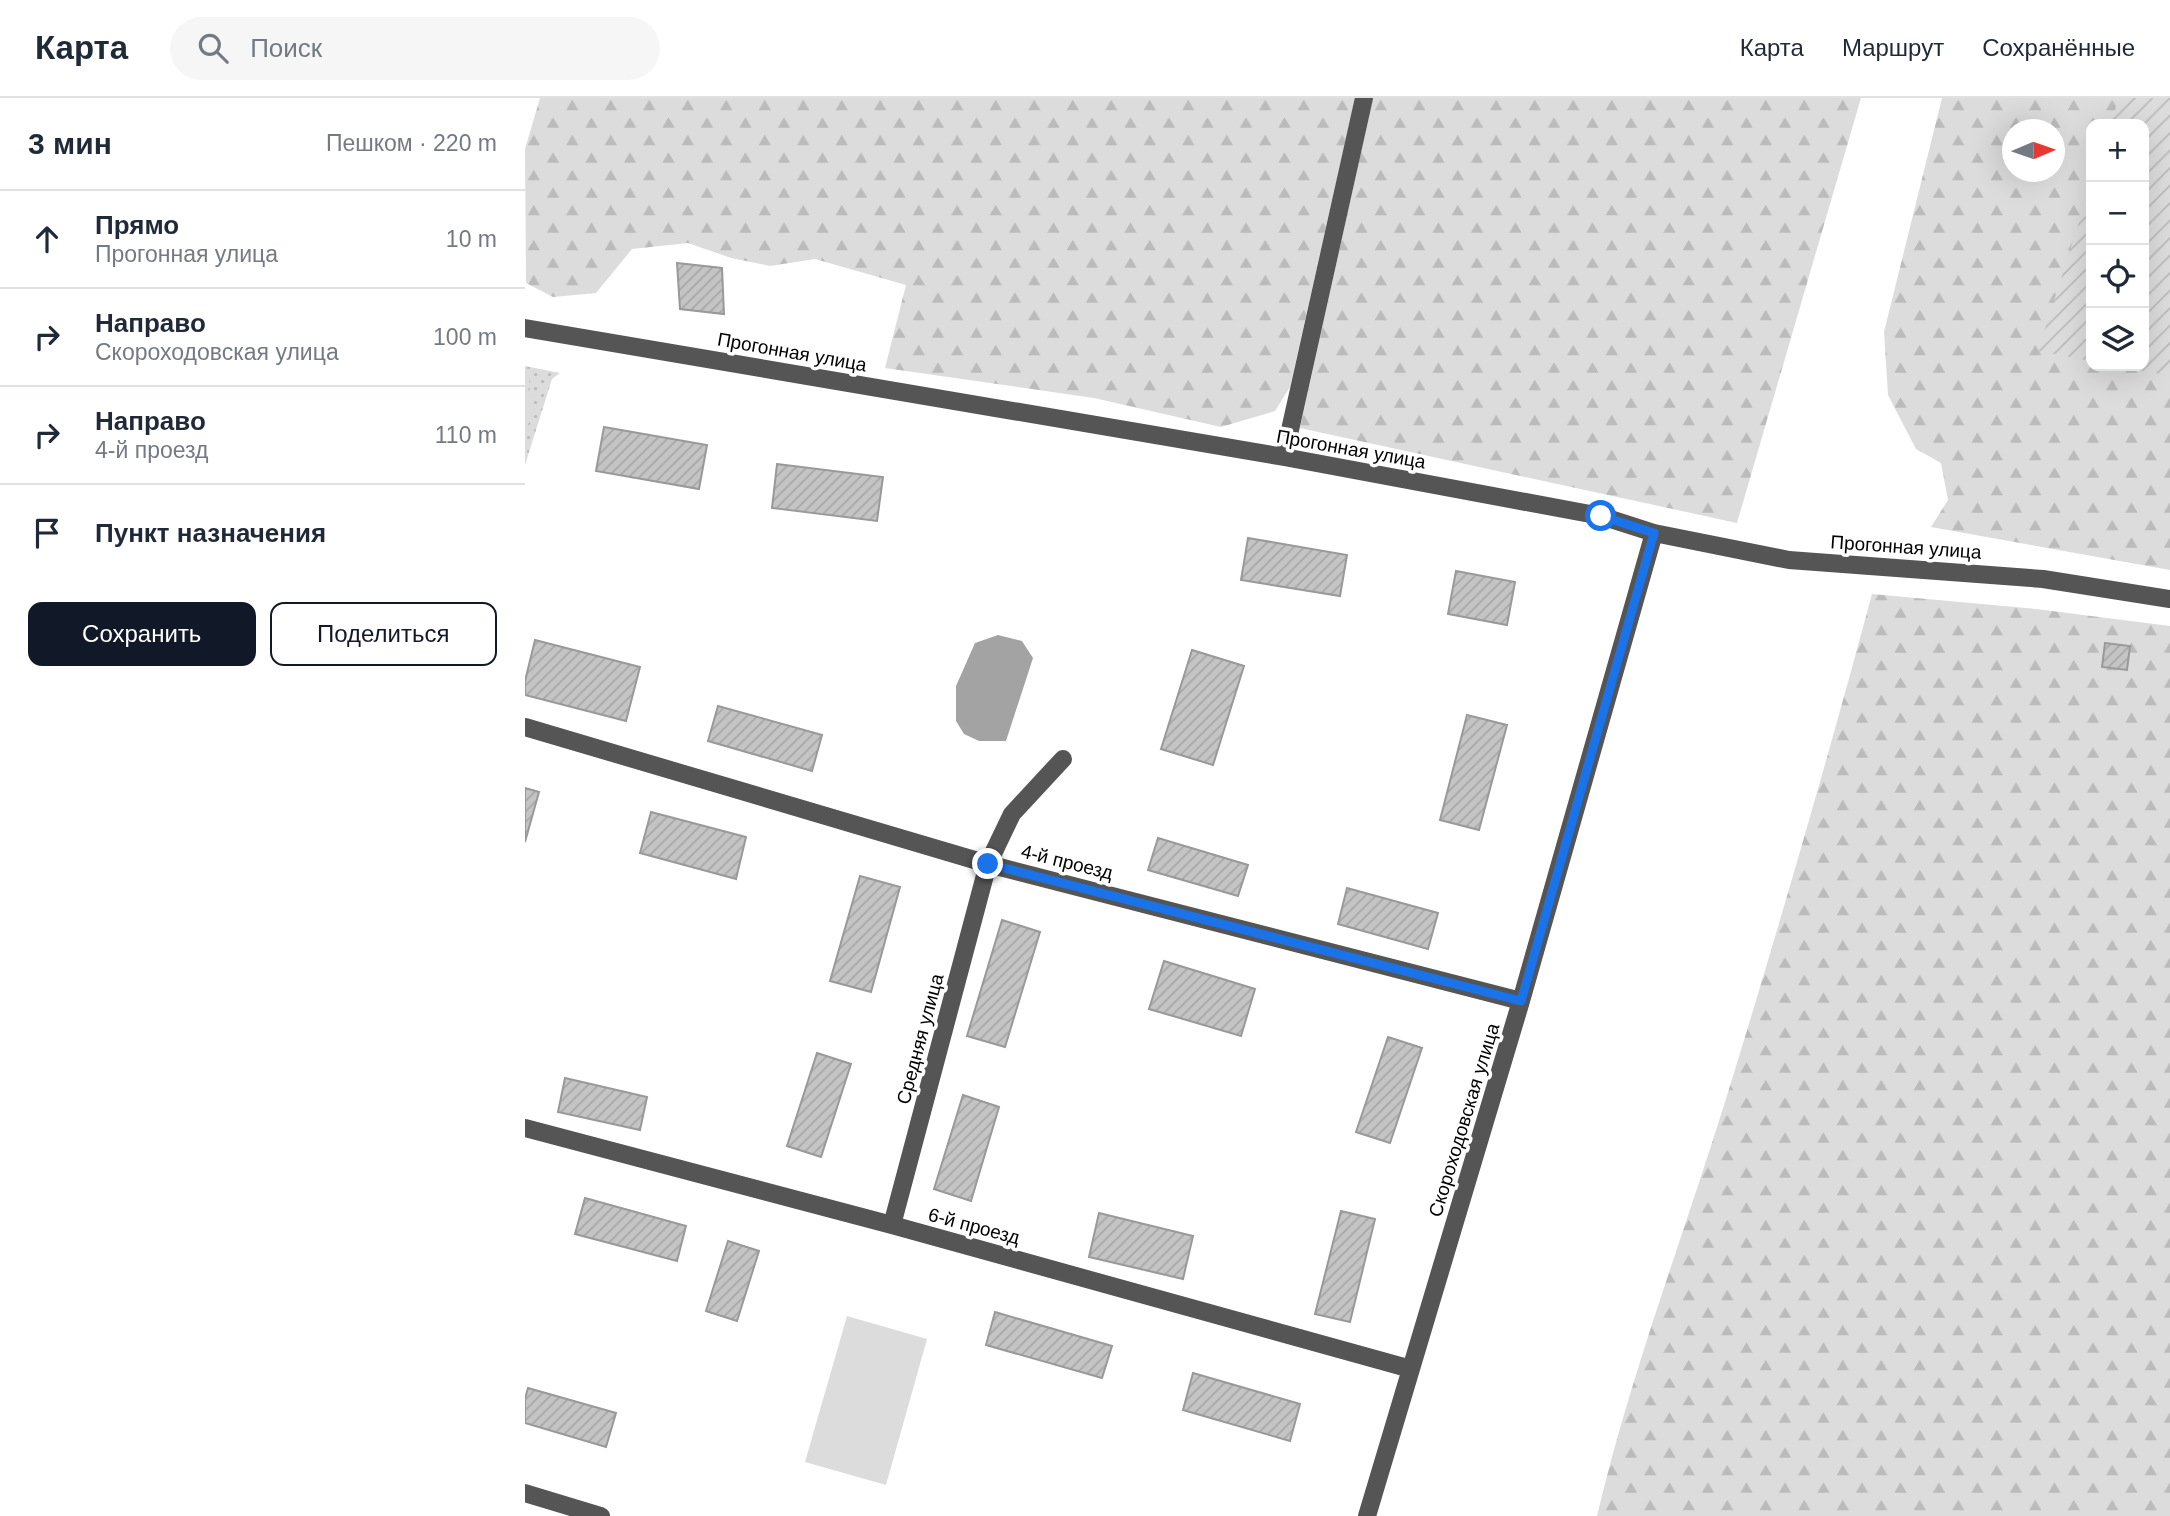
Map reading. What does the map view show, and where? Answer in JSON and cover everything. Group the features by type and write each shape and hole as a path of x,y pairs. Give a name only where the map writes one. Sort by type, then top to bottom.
{"street":[{"path":"1284,457 1364,98"},
{"name":"Прогонная улица","path":"525,328 1284,457 1601,516 1654,533 1789,560 2043,579 2170,599"},
{"name":"Скороходовская улица","path":"1367,1516 1521,1001 1654,533"},
{"name":"4-й проезд","path":"525,727 988,864 1521,1001"},
{"name":"Средняя улица","path":"892,1225 988,864 1012,814 1063,759"},
{"name":"6-й проезд","path":"525,1128 892,1225 1411,1369"},
{"path":"525,1493 601,1516"}],"green space":[{"path":"540,98 1355,98 1290,387 1275,411 1221,427 1094,398 885,368 906,285 815,259 770,266 731,258 688,243 632,249 596,293 553,297 526,283 525,149"},
{"path":"1373,98 1861,98 1737,523 1300,428"},
{"path":"1942,98 2128,98 2122,119 2086,119 2086,371 2149,371 2149,362 2170,344 2170,570 1931,527 1948,500 1941,463 1916,449 1888,395 1884,332"},
{"path":"2119,98 2170,98 2170,376 2143,371 2149,371 2149,119 2112,119"},
{"path":"2086,200 2086,360 2038,351"},
{"path":"525,366 560,373 552,379 525,465"},
{"path":"525,375 529,378 531,412 525,441"},
{"path":"1872,594 2036,609 2170,626 2170,1516 1597,1516 1625,1412 1709,1154 1763,976"},
{"path":"847,1316 927,1339 886,1485 805,1462"}],"shaded area":[{"path":"998,635 1022,641 1033,658 1006,741 979,741 964,734 956,721 956,686 975,643"}],"building":[{"path":"677,263 722,268 724,314 680,309"},
{"path":"604,427 707,445 699,489 596,471"},
{"path":"777,464 883,477 877,521 772,508"},
{"path":"1248,538 1347,555 1340,596 1241,580"},
{"path":"1456,571 1515,582 1507,625 1448,614"},
{"path":"535,640 640,667 626,721 525,695 525,681"},
{"path":"2105,643 2130,646 2127,670 2102,667"},
{"path":"1192,650 1244,666 1213,765 1161,749"},
{"path":"718,706 822,735 812,771 708,741"},
{"path":"1467,715 1507,725 1479,830 1440,820"},
{"path":"525,788 539,792 525,842"},
{"path":"651,812 746,837 736,879 640,853"},
{"path":"1158,838 1248,865 1238,896 1148,870"},
{"path":"860,876 900,887 871,992 830,981"},
{"path":"1347,888 1438,913 1428,949 1338,924"},
{"path":"1002,920 1040,932 1005,1047 967,1036"},
{"path":"1164,961 1255,989 1241,1036 1149,1009"},
{"path":"1388,1037 1422,1048 1390,1143 1356,1132"},
{"path":"817,1053 851,1064 821,1157 787,1146"},
{"path":"565,1078 647,1097 640,1130 558,1112"},
{"path":"963,1095 999,1107 971,1201 934,1189"},
{"path":"585,1198 686,1226 677,1261 575,1234"},
{"path":"1341,1211 1375,1219 1350,1322 1315,1314"},
{"path":"1099,1213 1193,1236 1183,1279 1089,1257"},
{"path":"728,1241 759,1251 737,1321 706,1311"},
{"path":"995,1312 1112,1346 1102,1378 986,1345"},
{"path":"1193,1373 1300,1404 1290,1441 1183,1410"},
{"path":"528,1388 616,1413 606,1447 525,1423"}],"route":[{"path":"988,864 1521,1001 1654,533 1601,516"}]}
